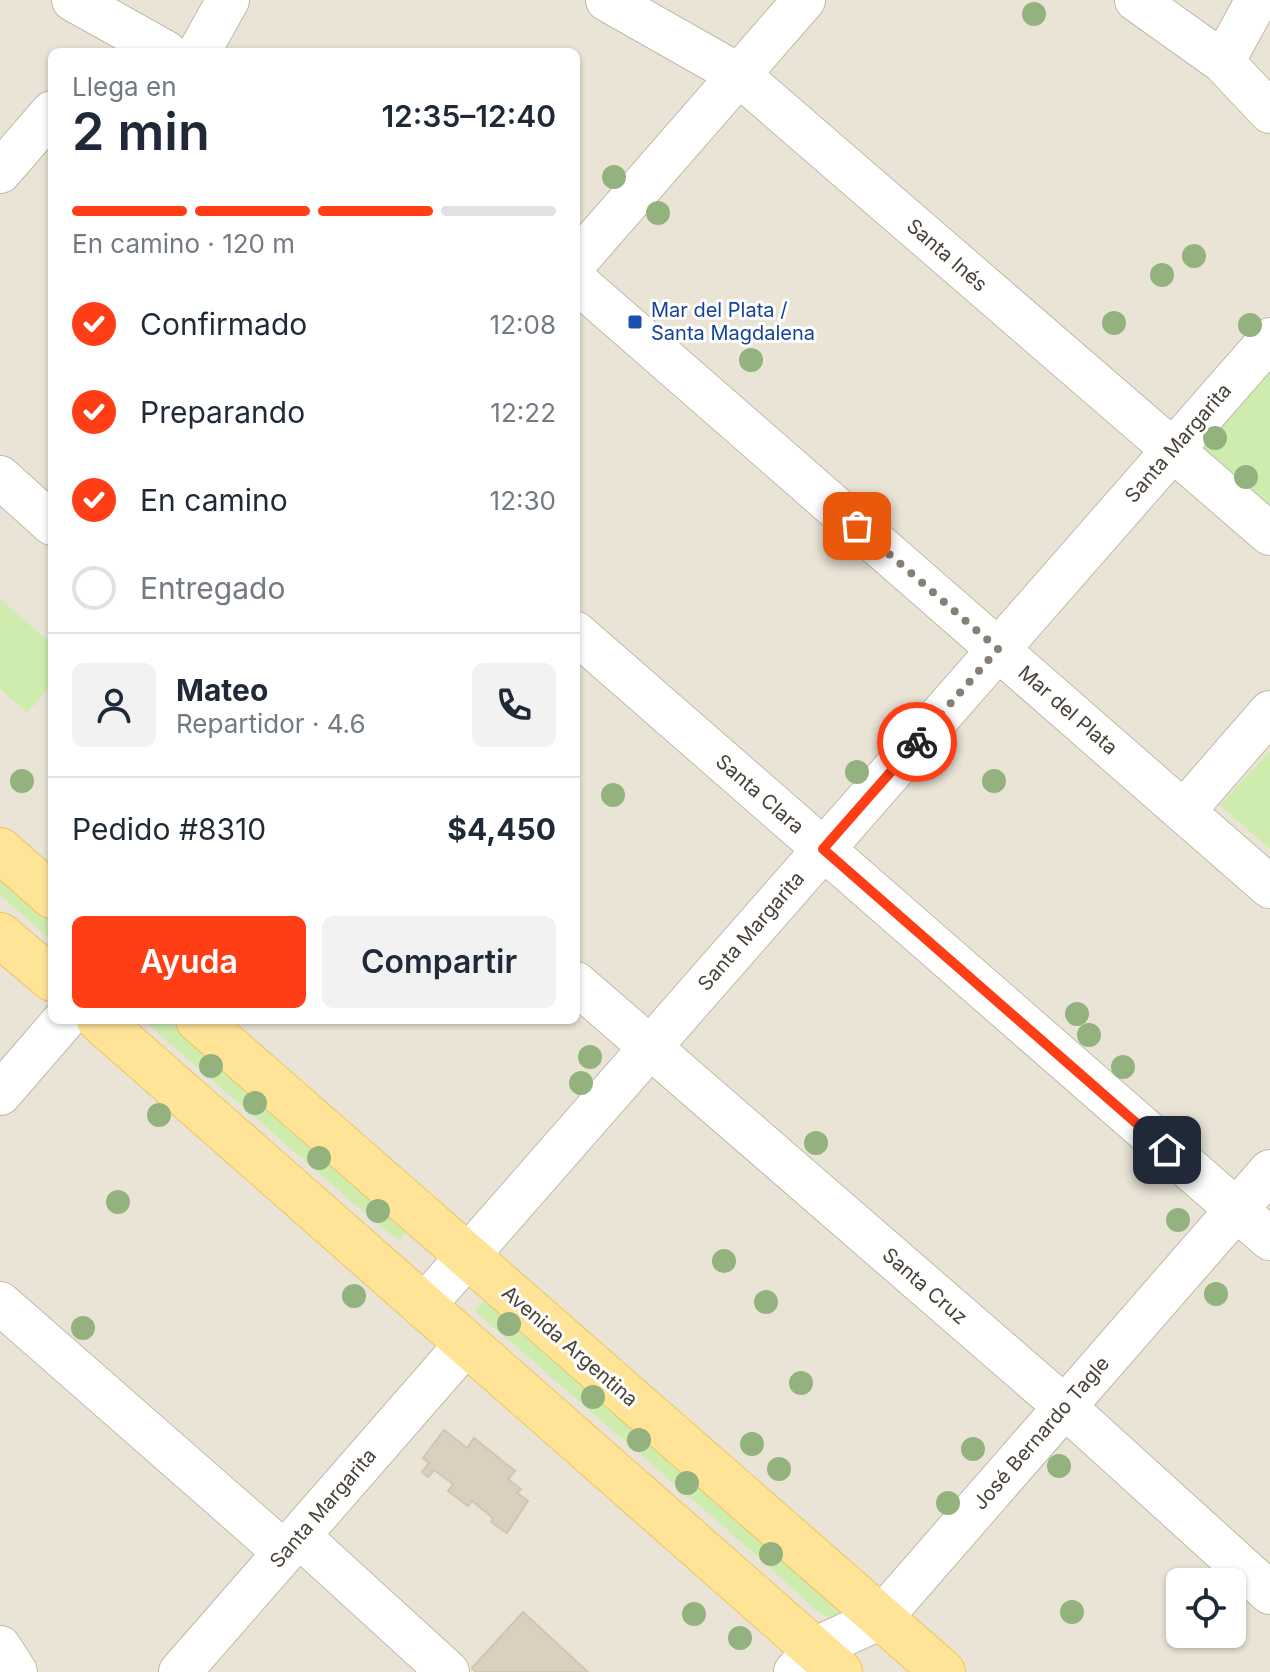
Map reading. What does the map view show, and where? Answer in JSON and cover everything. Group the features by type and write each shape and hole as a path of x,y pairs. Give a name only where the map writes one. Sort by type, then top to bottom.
{"main road":[{"path":"0,850 47,881"},
{"path":"0,935 48,976"},
{"path":"104,1024 466,1344 816,1664"},
{"name":"Avenida Argentina","path":"203,1024 943,1672"}],"street":[{"path":"73,0 114,40 149,48"},
{"path":"201,48 228,0"},
{"name":"Santa Inés","path":"607,0 739,75 1270,534"},
{"path":"580,257 804,0"},
{"path":"1136,0 1223,62 1270,112"},
{"path":"1223,62 1257,22"},
{"path":"0,172 48,117"},
{"name":"Mar del Plata","path":"580,284 1270,887"},
{"name":"Santa Margarita","path":"423,1307 1270,339"},
{"path":"0,477 48,511"},
{"name":"Santa Clara","path":"580,636 1270,1239"},
{"path":"1184,811 1270,712"},
{"name":"Santa Cruz","path":"580,986 1065,1407 1270,1593"},
{"path":"0,1094 61,1024"},
{"name":"José Bernardo Tagle","path":"816,1664 881,1618 1270,1171"},
{"path":"0,1303 292,1544 430,1666"},
{"name":"Santa Margarita","path":"180,1672 466,1344"},
{"path":"0,1647 16,1672"}],"shaded area":[{"path":"0,0 1270,0 1270,1672 0,1672"}],"green space":[{"path":"1270,362 1270,513 1198,446"},
{"path":"0,599 48,641 48,689 27,713 0,689"},
{"path":"1270,751 1270,849 1220,805"},
{"path":"0,870 48,912 48,937 0,895"},
{"path":"148,1024 175,1024 409,1228 399,1240"},
{"path":"488,1297 840,1606 840,1613 834,1617 822,1615 475,1311"}],"building":[{"path":"444,1430 467,1448 474,1438 515,1471 508,1479 521,1489 517,1493 528,1501 507,1533 491,1522 493,1518 472,1501 468,1506 448,1491 453,1484 434,1470 428,1477 422,1472 429,1463 423,1458"},
{"path":"523,1612 588,1672 476,1672 472,1668"}],"way so far":[{"path":"857,526 998,649 917,742"}],"place":[{"name":"Mar del Plata / Santa Magdalena","path":"635,322"}],"route":[{"path":"917,742 823,849 1167,1150"}]}
